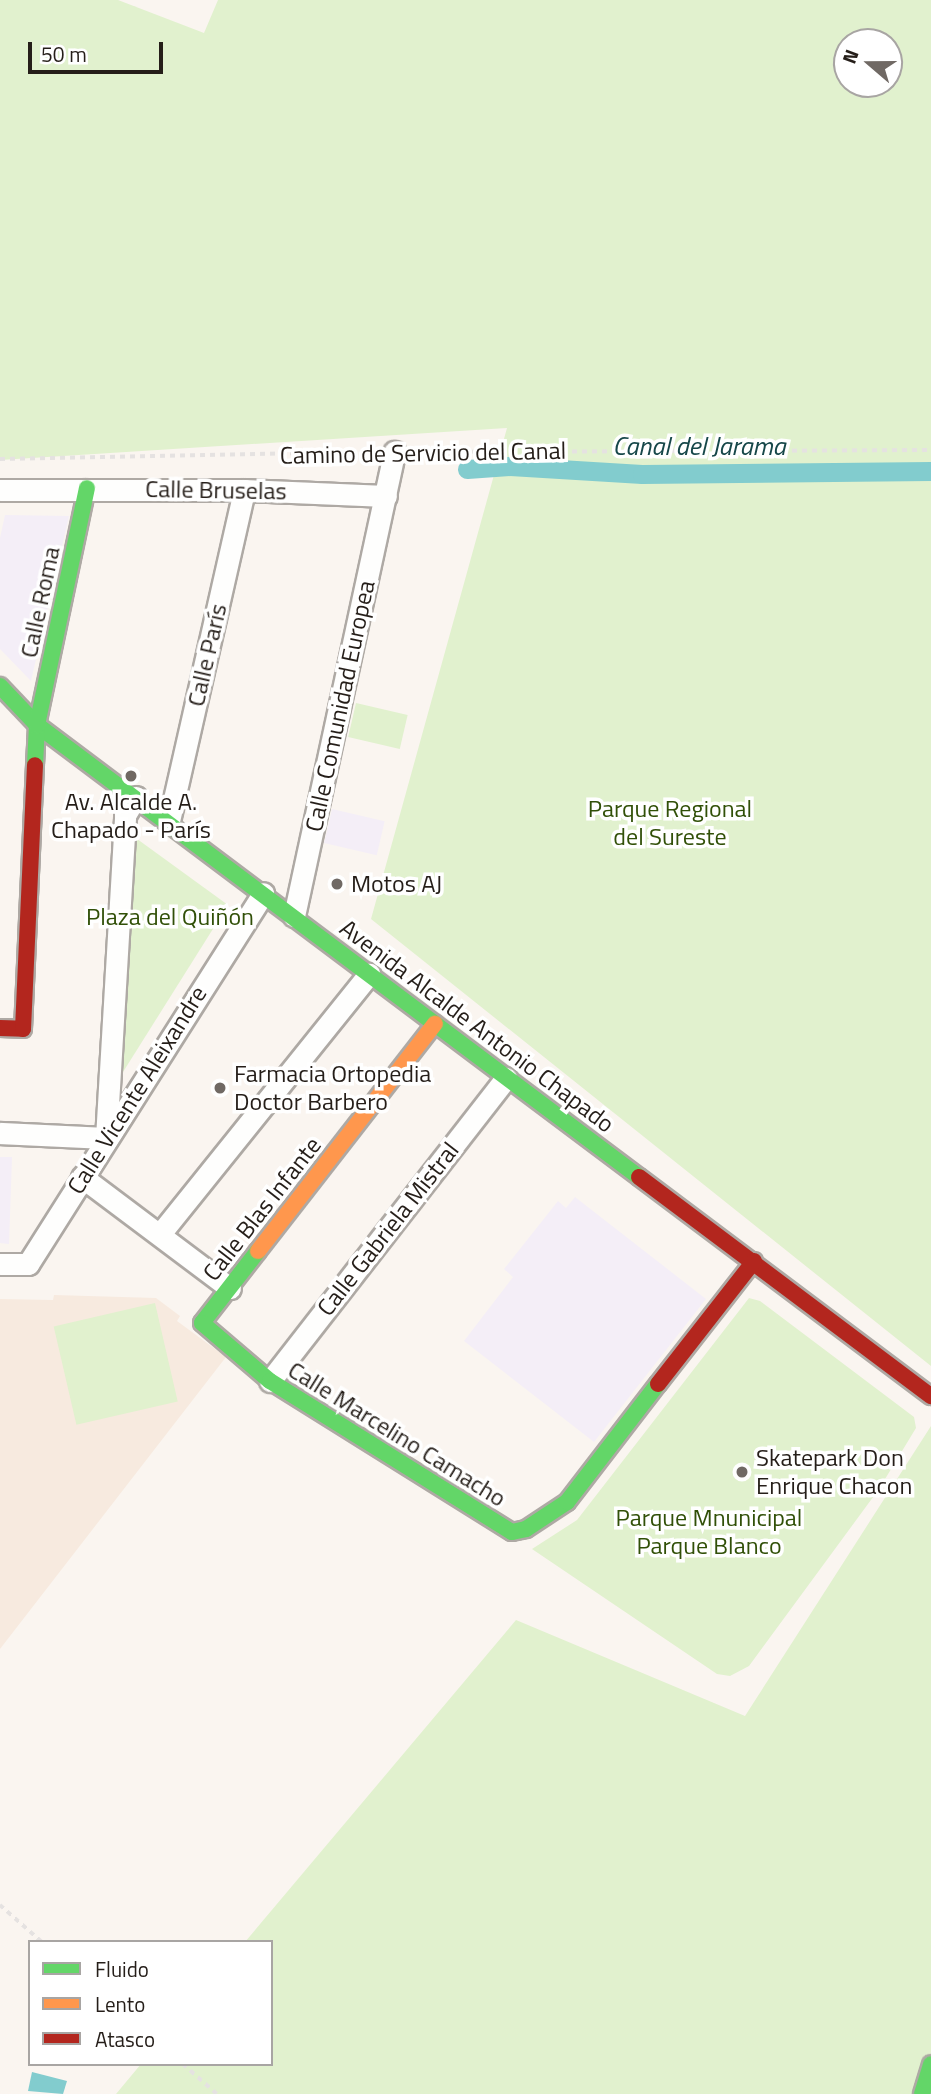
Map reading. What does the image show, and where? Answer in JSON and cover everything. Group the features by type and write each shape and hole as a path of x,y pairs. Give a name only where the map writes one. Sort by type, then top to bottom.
{"street":[{"path":"386,496 394,452"},
{"name":"Calle Roma","path":"0,1028 23,1029 37,724 87,488"},
{"name":"Calle Bruselas","path":"0,490 244,490 386,496"},
{"name":"Calle París","path":"169,821 244,490"},
{"name":"Calle Comunidad Europea","path":"294,916 386,496"},
{"name":"Avenida Alcalde Antonio Chapado","path":"0,686 37,724 931,1396"},
{"path":"0,1133 106,1138 125,815 136,797"},
{"name":"Calle Vicente Aleixandre","path":"0,1264 28,1265 263,893"},
{"path":"160,1234 369,974"},
{"name":"Calle Blas Infante","path":"202,1323 435,1024"},
{"name":"Calle Gabriela Mistral","path":"270,1381 506,1077"},
{"path":"82,1177 230,1288"},
{"name":"Calle Marcelino Camacho","path":"202,1323 270,1381 512,1532 526,1529 567,1502 754,1261"},
{"path":"922,2094 931,2064"}],"path":[{"name":"Camino de Servicio del Canal","path":"0,459 394,452 931,450"},
{"path":"0,1905 40,1940"},
{"path":"185,2066 217,2094"}],"shaded area":[{"path":"5,515 69,516 31,681 0,649 0,538"},
{"path":"332,809 385,821 377,855 324,843"},
{"path":"0,1157 12,1157 9,1244 0,1243"},
{"path":"575,1197 706,1299 594,1442 464,1341 513,1277 504,1269 558,1201 566,1208"},
{"path":"54,1295 156,1298 180,1316 177,1321 226,1357 0,1649 0,1299 53,1300"}],"green space":[{"name":"Parque Regional del Sureste","path":"0,0 118,0 204,33 218,0 931,0 931,1366 371,919 507,428 0,460"},
{"path":"356,703 408,715 400,749 348,737"},
{"name":"Plaza del Quiñón","path":"133,836 228,905 118,1080"},
{"name":"Parque Mnunicipal Parque Blanco","path":"749,1298 760,1301 914,1417 916,1428 879,1489 749,1666 730,1676 717,1674 532,1549 577,1520"},
{"path":"155,1303 178,1401 76,1425 54,1326"},
{"path":"931,1426 931,2094 116,2094 139,2066 273,2066 273,1940 247,1940 516,1620 745,1716"}],"water":[{"path":"32,2072 67,2081 63,2094 28,2091"}],"waterway":[{"name":"Canal del Jarama","path":"467,469 510,466 642,474 931,471"}],"traffic: fast":[{"path":"35,765 37,725 87,488"},
{"path":"0,686 37,725 639,1177"},
{"path":"258,1251 202,1323 270,1381 512,1532 526,1529 567,1502 658,1384"},
{"path":"922,2094 931,2064"}],"traffic: slow":[{"path":"258,1251 435,1024"}],"traffic: jam":[{"path":"0,1028 23,1029 35,765"},
{"path":"639,1177 931,1396"},
{"path":"658,1384 754,1261"}],"place":[{"name":"Av. Alcalde A. Chapado - París","path":"131,776"},
{"name":"Motos AJ","path":"337,884"},
{"name":"Farmacia Ortopedia Doctor Barbero","path":"220,1088"},
{"name":"Skatepark Don Enrique Chacon","path":"742,1472"}]}
